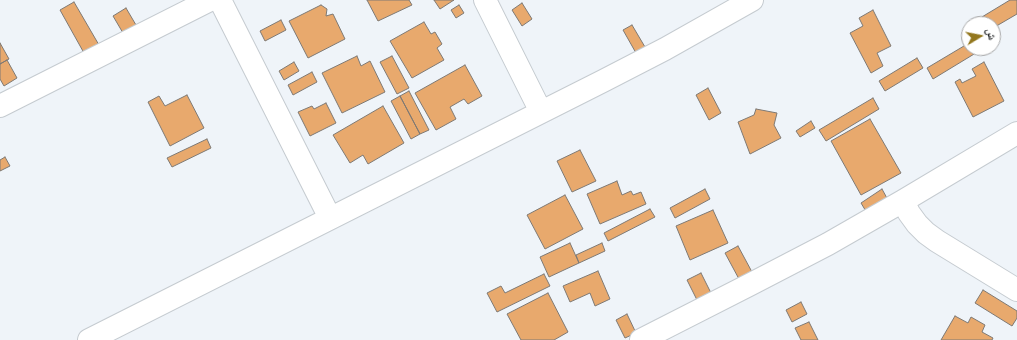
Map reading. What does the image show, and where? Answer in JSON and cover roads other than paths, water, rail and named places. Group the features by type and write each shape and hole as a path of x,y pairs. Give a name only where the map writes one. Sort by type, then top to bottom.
{"street":[{"path":"0,106 210,0"},
{"path":"220,0 330,218"},
{"path":"485,0 541,112"},
{"path":"89,340 665,49 752,0"},
{"path":"641,340 790,264 904,201 1017,133"},
{"path":"904,201 909,213 926,233 1017,290"}]}
